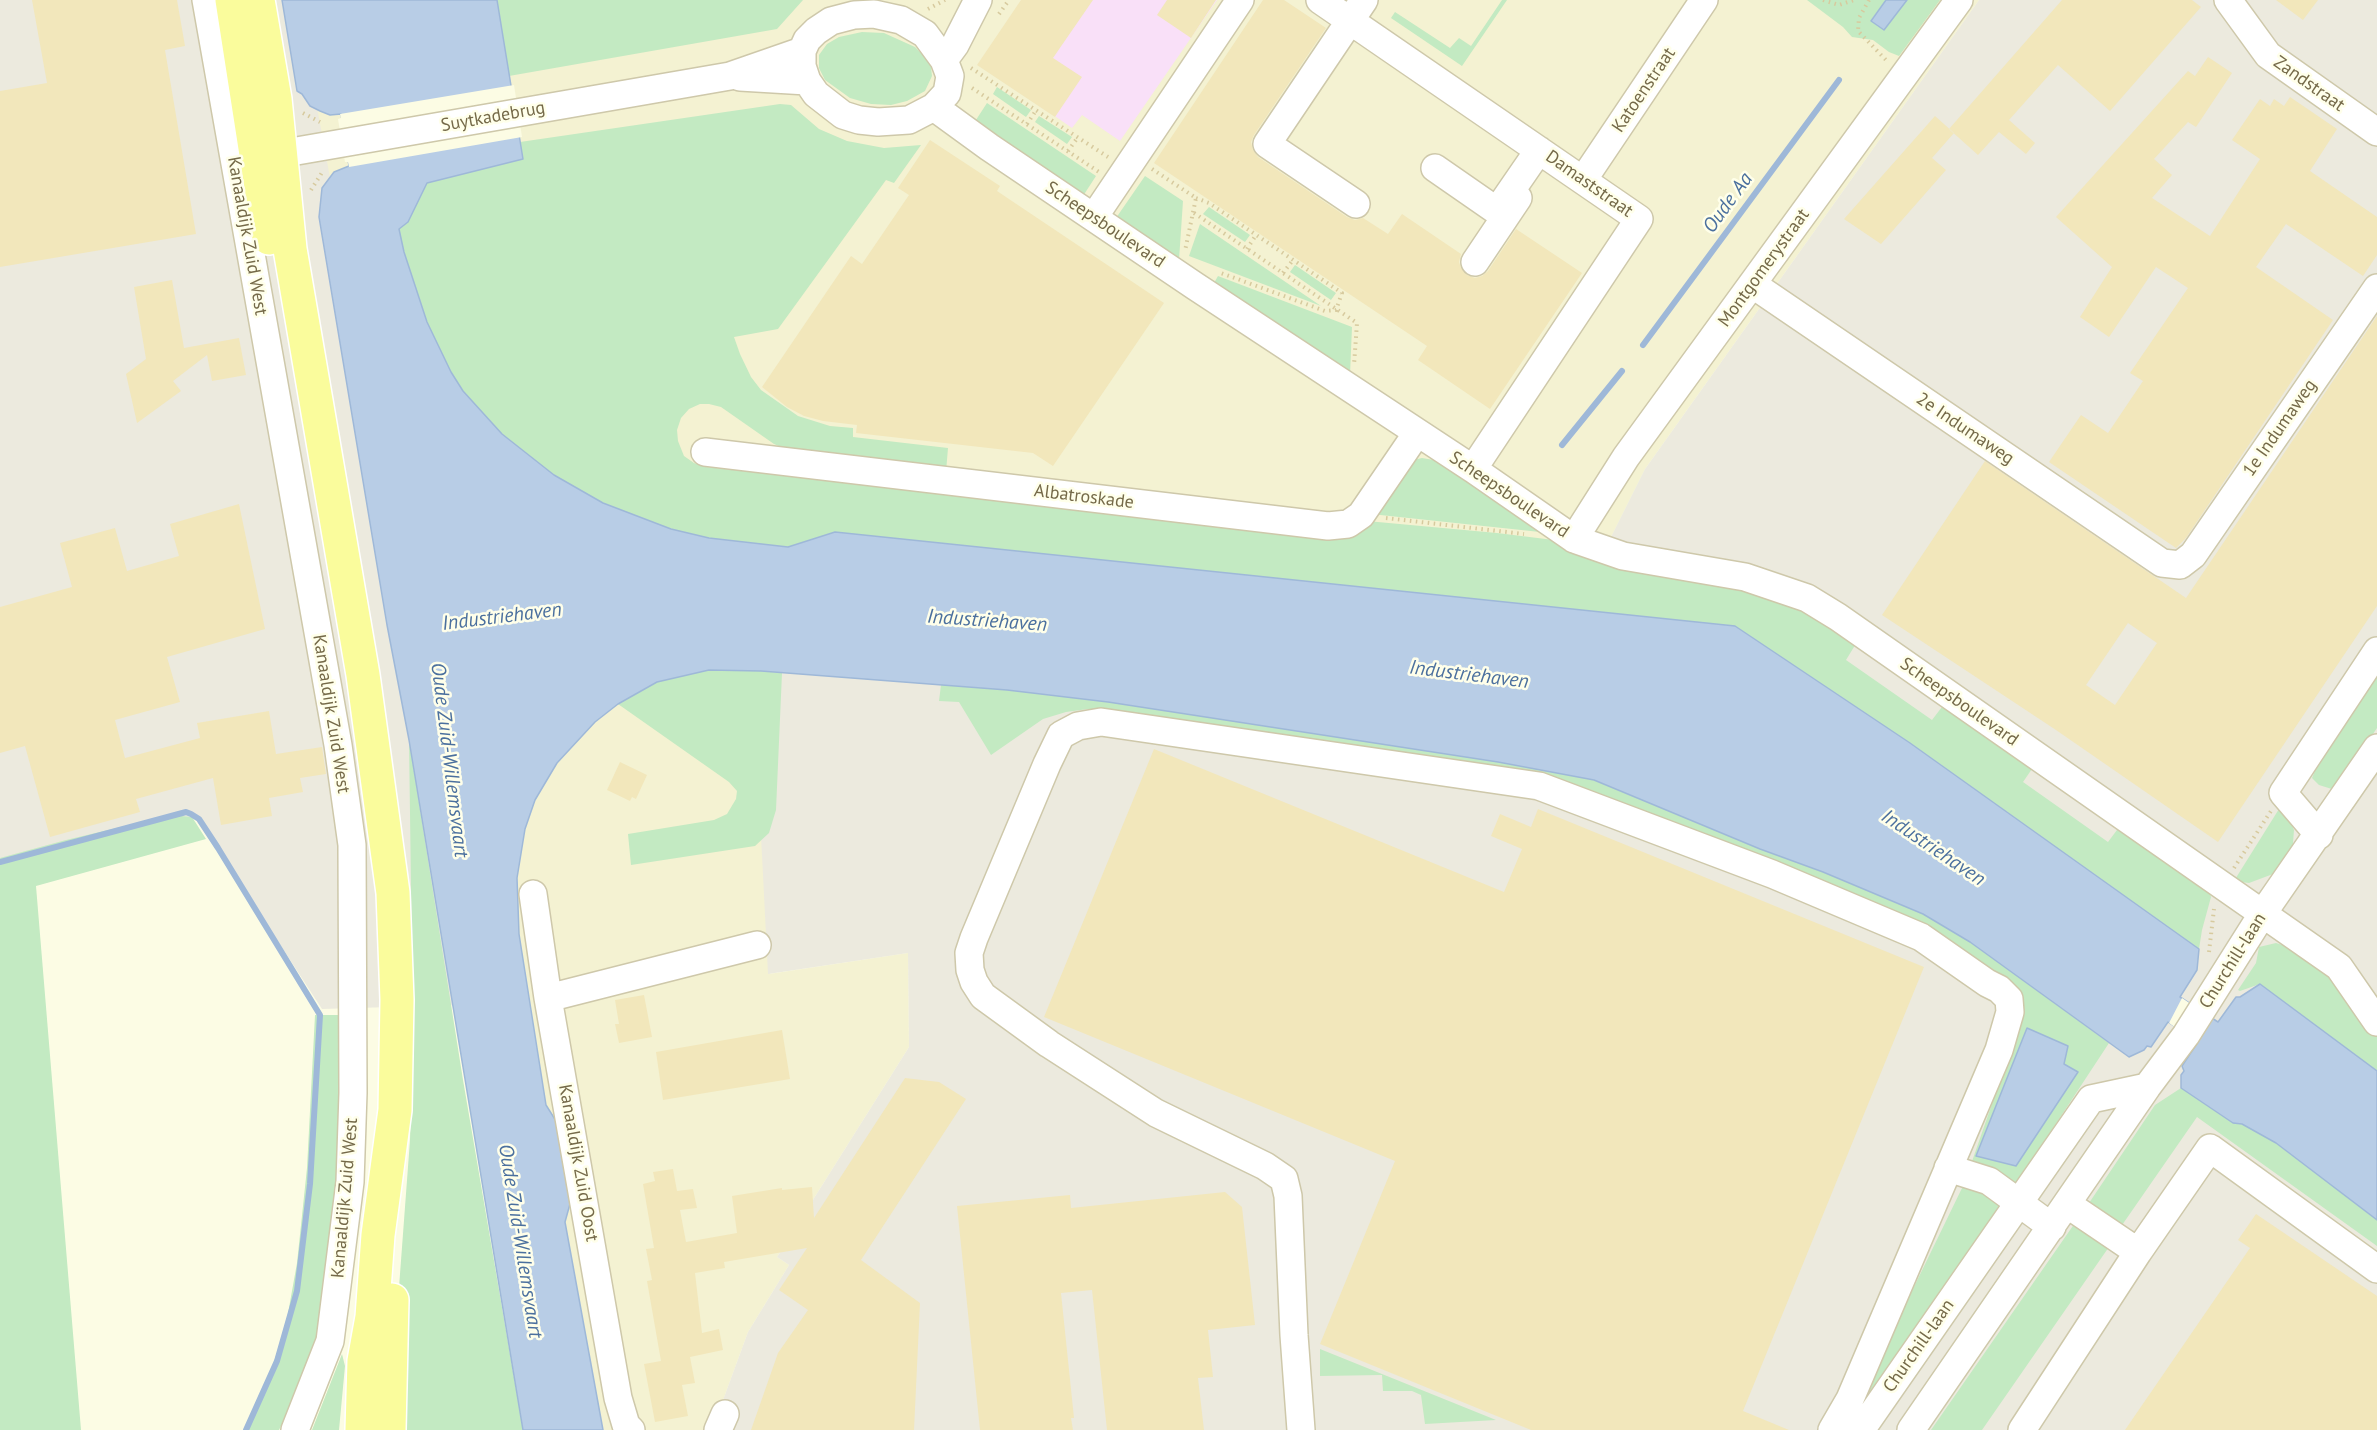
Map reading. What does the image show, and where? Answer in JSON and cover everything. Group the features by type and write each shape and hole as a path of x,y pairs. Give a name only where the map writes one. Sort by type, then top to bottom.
{"main road":[{"name":"Kanaaldijk Zuid West","path":"232,0 250,103 269,156 332,597 363,675 393,893 397,1000 395,1110 378,1235 372,1317 364,1361 362,1430"},
{"name":"Kanaaldijk Zuid West","path":"258,0 275,99 269,156"},
{"name":"Kanaaldijk Zuid West","path":"384,1194 394,1238 389,1430"}],"street":[{"name":"Kanaaldijk Zuid West","path":"206,0 336,734 352,845 353,1093 350,1182 330,1341 295,1430"},
{"path":"1094,217 1240,0"},
{"name":"Damaststraat","path":"1320,0 1357,11 1539,150 1639,219 1473,469"},
{"name":"Katoenstraat","path":"1583,180 1704,0"},
{"name":"Montgomerystraat","path":"1574,539 1626,456 1959,0"},
{"name":"Zandstraat","path":"2228,0 2268,55 2377,132"},
{"path":"976,4 955,45 954,62 947,93 934,107 909,120 878,122 843,115 816,94 807,81 802,66 802,51 807,40 830,11 854,15 874,14 924,23 976,4"},
{"path":"1356,204 1267,144 1357,11"},
{"path":"924,23 954,62"},
{"name":"Suytkadebrug","path":"269,156 730,76 802,51"},
{"name":"Suytkadebrug","path":"730,76 807,81"},
{"name":"Scheepsboulevard","path":"934,107 989,147 1180,276 1473,469 1574,539 1623,556 1745,577 1807,598 1838,617 2339,967 2377,1022"},
{"path":"1435,168 1497,210 1539,150"},
{"path":"1475,262 1518,198"},
{"name":"2e Indumaweg","path":"1752,284 2162,563 2180,565"},
{"name":"1e Indumaweg","path":"2180,565 2193,555 2377,288"},
{"path":"1361,515 1418,433"},
{"name":"Albatroskade","path":"705,452 1328,526 1348,524 1361,515"},
{"path":"2319,835 2283,793 2377,651"},
{"path":"1301,1430 1288,1196 1284,1179 1264,1166 1156,1113 1049,1044 983,996 970,970 969,953 974,938 1047,764 1061,735 1078,726 1101,722 1539,786 1772,874 1921,937 1999,989 2009,999 2010,1012 1999,1050 1850,1399 1832,1430"},
{"name":"Churchill-laan","path":"1911,1430 2147,1087 2186,1035 2263,914 2377,748"},
{"name":"Kanaaldijk Zuid Oost","path":"533,894 618,1398 626,1425 631,1430"},
{"path":"549,998 757,945"},
{"name":"Churchill-laan","path":"1860,1430 2091,1099 2147,1087"},
{"path":"2022,1430 2138,1252 2210,1148 2377,1269"},
{"path":"1948,1168 1989,1181 2052,1227"},
{"path":"2067,1204 2138,1252"}],"path":[{"path":"924,23 945,0"},
{"path":"1823,0 1839,5 1854,0"},
{"path":"1869,0 1859,18 1858,31 1903,77"},
{"path":"954,62 1037,110 1126,170"},
{"path":"964,84 1068,151 1126,170 1209,203 1342,293 1336,310"},
{"path":"1027,124 1037,110"},
{"path":"1068,151 1078,137"},
{"path":"1180,276 1196,198"},
{"path":"1194,213 1357,323 1353,390"},
{"path":"1247,249 1256,235"},
{"path":"1283,273 1293,260"},
{"path":"1220,272 1325,311 1336,310"},
{"path":"1361,515 1531,534"},
{"path":"2228,878 2283,793"},
{"name":"Churchill-laan","path":"2208,956 2215,903"}],"shaded area":[{"path":"0,0 297,0 344,253 495,1004 322,1009 197,817 0,864"},
{"path":"297,0 1979,0 1645,469 1592,575 769,974 908,953 909,1047 777,1257 789,1265 748,1332 712,1430 560,1430 394,551"},
{"path":"1043,0 1217,0 1120,141 1082,115 1072,128 993,73"},
{"path":"1979,0 2377,0 2377,1430 712,1430 748,1332 789,1265 777,1257 909,1047 908,953 768,974 751,638 1592,575 1645,469"}],"green space":[{"path":"497,0 803,0 777,29 509,76"},
{"path":"1502,0 1507,0 1462,66 1391,18 1395,12 1450,48 1459,38 1471,46"},
{"path":"1807,0 1886,0 1871,20 1884,30 1907,0 1940,0 1899,56 1889,52 1873,40 1852,37 1843,27"},
{"path":"862,32 884,33 915,47 927,59 931,67 932,76 925,91 907,101 891,105 871,104 850,98 825,80 819,68 819,55 827,44 839,37"},
{"path":"997,87 1031,110 1026,117 993,94"},
{"path":"987,103 1096,176 1083,196 974,123"},
{"path":"780,104 791,105 819,129 847,141 884,148 921,145 894,183 886,180 778,329 734,337 740,354 751,377 761,390 798,416 830,426 853,428 853,437 948,448 946,472 790,451 774,444 721,407 709,404 700,404 689,409 681,418 677,430 678,441 684,456 694,463 706,467 1326,534 1367,521 1497,533 1562,541 1738,585 1809,612 1857,642 1846,660 1932,720 1945,703 2034,766 2023,782 2108,842 2120,826 2208,888 2211,897 2199,949 1910,743 1735,626 835,532 788,547 709,538 671,529 636,517 603,503 554,475 502,434 463,391 451,372 427,322 404,252 399,229 408,222 426,183 522,159 520,142"},
{"path":"1039,116 1072,137 1067,144 1035,122"},
{"path":"1145,176 1183,201 1179,260 1116,218"},
{"path":"1209,207 1250,235 1245,242 1203,214"},
{"path":"1200,224 1321,306 1189,256"},
{"path":"1295,265 1336,293 1331,300 1290,272"},
{"path":"1218,276 1352,327 1350,375 1214,283"},
{"path":"1422,458 1440,461 1542,530 1540,532 1371,514 1413,460"},
{"path":"709,670 782,673 776,810 769,833 755,846 631,865 628,834 714,820 727,814 736,799 737,791 729,782 618,704 657,682"},
{"path":"2377,677 2377,728 2335,790 2319,785 2312,778 2315,771"},
{"path":"941,685 1108,702 1498,762 1594,780 1923,914 1970,942 2109,1043 2013,1189 1969,1170 2018,1029 2014,988 1542,782 1088,709 1066,712 1043,719 991,755 959,702 939,701"},
{"path":"409,740 463,1080 523,1430 392,1430 392,1381 410,1140 413,1034"},
{"path":"2279,809 2285,809 2294,830 2292,856 2281,871 2249,883 2234,881"},
{"path":"171,815 192,817 206,839 36,886 81,1430 0,1430 0,858"},
{"path":"2276,943 2292,948 2322,967 2377,1035 2377,1071 2260,984 2238,990 2256,963 2259,947"},
{"path":"315,1015 341,1015 341,1094 336,1194 317,1339 303,1381 279,1430 245,1430 267,1381 285,1330 297,1263 307,1168"},
{"path":"2181,1088 2233,1123 2242,1124 2276,1143 2377,1220 2377,1246 2197,1117 2120,1228 2087,1206 2155,1105"},
{"path":"1963,1186 1979,1188 2001,1203 1849,1430 1838,1430 1860,1398"},
{"path":"2077,1220 2111,1244 1982,1430 1931,1430"},
{"path":"1320,1349 1496,1420 1425,1424 1421,1395 1412,1391 1383,1391 1382,1375 1320,1376"},
{"path":"342,1354 345,1366 339,1430 312,1430"}],"water":[{"path":"282,0 497,0 523,159 427,183 408,222 399,229 404,252 427,322 451,372 463,391 502,434 554,475 603,503 671,529 709,538 788,547 835,532 1735,626 1910,743 2199,949 2197,970 2180,997 2218,1022 2236,997 2240,997 2260,984 2377,1071 2377,1220 2276,1143 2242,1124 2233,1123 2181,1088 2181,1075 2184,1071 2182,1066 2198,1042 2168,1022 2151,1047 2147,1046 2144,1050 2129,1057 1970,942 1923,914 1594,780 1498,762 1108,702 1007,690 761,671 709,670 657,682 618,704 595,722 557,763 535,800 525,829 517,878 519,934 546,1105 563,1132 573,1193 565,1222 603,1430 523,1430 409,740 387,625 319,217 322,188 334,172 349,166 341,114 330,115 310,106 302,94 297,91"},
{"path":"1886,0 1907,0 1884,30 1871,21"},
{"path":"2027,1028 2068,1046 2064,1064 2078,1072 2016,1166 1976,1156"}],"pier":[{"path":"514,85 522,137 349,167 348,162 345,162 338,119 341,118 340,114"},
{"path":"2182,998 2210,1017 2194,1041 2169,1023"}],"building":[{"path":"32,0 177,0 185,46 165,50 196,234 0,267 0,91 47,83"},
{"path":"1021,0 1093,0 1053,58 1082,77 1055,117 977,65"},
{"path":"1167,0 1216,0 1191,38 1157,15"},
{"path":"1263,0 1284,0 1326,28 1254,135 1251,142 1258,157 1347,217 1355,220 1363,218 1388,234 1402,214 1461,254 1459,262 1461,268 1467,275 1475,278 1488,271 1516,229 1582,273 1490,409 1418,360 1427,346 1154,163"},
{"path":"2062,0 2192,0 2201,7 2110,111 2058,65 2009,120 2035,143 2026,154 1999,132 1978,155 1949,129"},
{"path":"2276,0 2318,0 2303,20"},
{"path":"2208,57 2232,73 2196,127 2188,122 2154,159 2172,175 2152,198 2210,236 2260,159 2232,140 2260,99 2270,106 2274,99 2284,106 2290,97 2337,129 2310,171 2377,217 2377,255 2363,276 2286,224 2256,267 2333,320 2186,538 2176,548 2049,462 2081,415 2108,433 2143,381 2130,373 2188,288 2156,267 2109,337 2080,317 2112,267 2056,217 2188,71 2195,76"},
{"path":"1935,116 1954,133 1932,158 1946,170 1881,244 1844,219"},
{"path":"930,140 1000,186 997,191 1164,303 1053,466 1033,453 856,433 857,425 804,416 787,407 762,387 851,256 862,264 909,195 898,188"},
{"path":"172,280 184,348 239,338 246,375 212,381 207,355 173,381 181,391 137,423 126,374 146,359 134,287"},
{"path":"2377,316 2377,606 2218,842 2056,730 1882,615 1985,461 2186,598","holes":["2128,623 2157,643 2115,705 2086,685"]},
{"path":"239,504 265,629 167,657 180,702 115,720 125,758 200,738 197,723 269,711 276,754 322,747 326,774 300,778 303,792 269,798 272,816 221,825 213,778 136,799 140,812 50,837 25,746 0,753 0,607 72,587 60,543 115,528 127,571 179,556 170,524"},
{"path":"1154,749 1504,892 1522,849 1491,836 1500,814 1531,827 1538,809 1924,967 1743,1411 1789,1430 1531,1430 1320,1344 1395,1161 1044,1017"},
{"path":"620,762 647,775 636,799 632,797 630,801 607,790"},
{"path":"644,995 652,1037 619,1043 615,1024 619,1024 615,1000"},
{"path":"782,1030 790,1079 663,1100 656,1052"},
{"path":"905,1078 939,1082 966,1099 861,1260 920,1303 914,1430 751,1430 778,1353 808,1310 779,1290 807,1248 724,1262 725,1268 695,1273 702,1333 719,1329 723,1350 690,1357 695,1383 682,1385 688,1416 655,1422 644,1364 661,1361 647,1281 652,1280 646,1249 654,1248 643,1184 655,1181 653,1172 673,1169 677,1191 693,1189 697,1208 680,1210 686,1242 737,1233 732,1196 782,1188 782,1190 812,1187 814,1218"},
{"path":"1225,1192 1242,1207 1255,1325 1208,1330 1213,1377 1198,1378 1204,1430 1107,1430 1092,1290 1061,1293 1074,1418 1071,1418 1073,1430 980,1430 957,1206 1070,1195 1071,1208"},
{"path":"2256,1214 2377,1296 2377,1430 2125,1430 2250,1248 2238,1240"}],"waterway":[{"name":"Oude Aa","path":"1643,345 1839,80"},
{"name":"Oude Aa","path":"1562,445 1622,371"},
{"path":"0,862 186,812 191,814 199,819 218,848 320,1015 310,1184 297,1291 277,1361 246,1430"}],"water label":[{"name":"Industriehaven","path":"502,617"},
{"name":"Industriehaven","path":"987,621"},
{"name":"Industriehaven","path":"1469,675"},
{"name":"Oude Zuid-Willemsvaart","path":"449,760"},
{"name":"Industriehaven","path":"1933,848"},
{"name":"Oude Zuid-Willemsvaart","path":"520,1241"}]}
